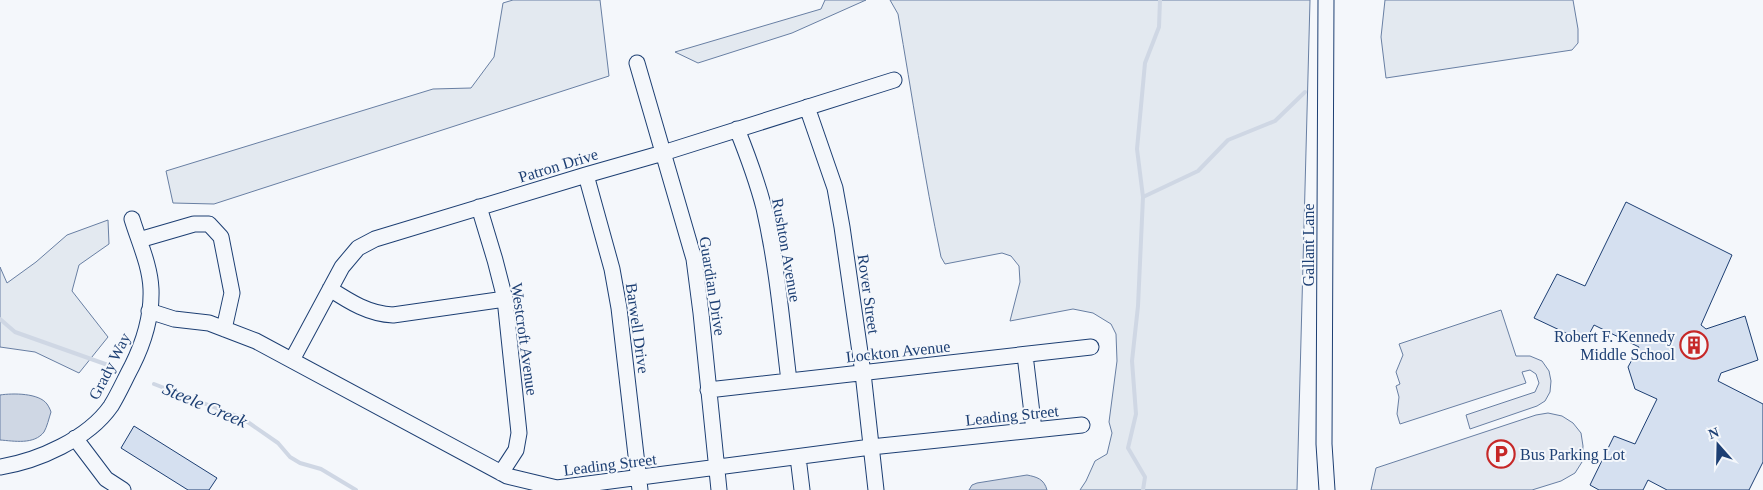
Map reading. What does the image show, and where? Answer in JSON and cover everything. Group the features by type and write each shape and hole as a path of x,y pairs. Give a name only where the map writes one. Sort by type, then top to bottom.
{"street":[{"name":"Gallant Lane","path":"1326,0 1324,444 1327,490"},
{"name":"Guardian Drive","path":"637,63 694,259 719,490"},
{"name":"Patron Drive","path":"292,360 342,267 358,248 375,239 664,153 894,80"},
{"name":"Rover Street","path":"808,107 834,188 842,228 863,373 876,490"},
{"name":"Rushton Avenue","path":"737,129 763,207 774,263 789,381"},
{"name":"Barwell Drive","path":"586,175 612,269 619,308 639,484"},
{"name":"Westcroft Avenue","path":"479,207 505,300 519,433 516,450 501,473"},
{"name":"Grady Way","path":"0,467 32,460 51,452 75,438 102,416 120,390 143,342 151,289 149,273 132,220"},
{"path":"139,240 194,224 210,224 221,238 232,293 224,329"},
{"path":"330,289 363,308 386,315 505,300"},
{"name":"Leading Street","path":"149,312 174,319 209,323 256,342 501,473 528,482 557,488 639,484 716,467 871,447 1082,425"},
{"name":"Lockton Avenue","path":"708,390 1091,347"},
{"path":"1025,355 1034,430"},
{"path":"75,438 102,475 118,489"},
{"path":"798,457 802,490"}],"shaded area":[{"path":"513,0 600,0 609,76 214,204 173,203 166,171 433,89 471,88 494,57 503,3"},
{"path":"825,0 866,0 792,33 698,63 675,52 821,9"},
{"path":"890,0 1310,0 1297,490 1080,490 1095,461 1107,454 1112,433 1109,422 1117,361 1116,334 1111,324 1093,313 1073,309 1010,321 1020,282 1019,266 1011,256 1002,253 945,264 941,257 929,196 898,14"},
{"path":"1385,0 1573,0 1578,29 1578,43 1572,50 1386,78 1381,37"},
{"path":"108,220 109,244 79,265 72,291 108,337 79,373 35,352 0,347 0,267 7,283 36,262 67,235"},
{"path":"1501,310 1516,356 1530,356 1542,361 1549,371 1551,381 1550,392 1545,401 1537,406 1470,429 1466,415 1535,392 1539,383 1536,374 1530,370 1522,372 1526,383 1400,424 1397,414 1399,397 1396,386 1400,384 1396,372 1403,355 1399,344"},
{"path":"0,395 25,395 43,400 51,412 44,432 29,441 0,440"},
{"name":"Bus Parking Lot","path":"1548,413 1562,416 1573,423 1581,433 1583,446 1582,462 1575,473 1561,481 1532,490 1371,490 1376,468 1536,415"},
{"path":"1027,475 1040,479 1047,490 969,490 972,485 977,483"}],"building":[{"name":"Robert F. Kennedy Middle School","path":"1626,202 1732,255 1701,325 1706,329 1745,316 1758,360 1721,373 1718,381 1763,404 1763,462 1749,490 1667,490 1648,480 1643,490 1599,490 1590,485 1614,436 1635,444 1657,399 1635,389 1628,367 1639,347 1594,325 1585,342 1534,318 1557,274 1585,286"},
{"path":"134,426 217,478 209,490 188,490 121,448"}],"waterway":[{"path":"1143,490 1145,477 1128,448 1136,414 1132,361 1138,306 1143,197 1137,149 1145,63 1159,27 1160,0"},
{"path":"1143,197 1198,171 1228,140 1275,121 1305,92"},
{"name":"Steele Creek","path":"0,319 15,332 108,365"},
{"name":"Steele Creek","path":"154,384 242,418 278,443 290,457 300,463 321,469 356,490"}],"place":[{"name":"Robert F. Kennedy Middle School","path":"1694,345"},
{"name":"Bus Parking Lot","path":"1501,454"}]}
